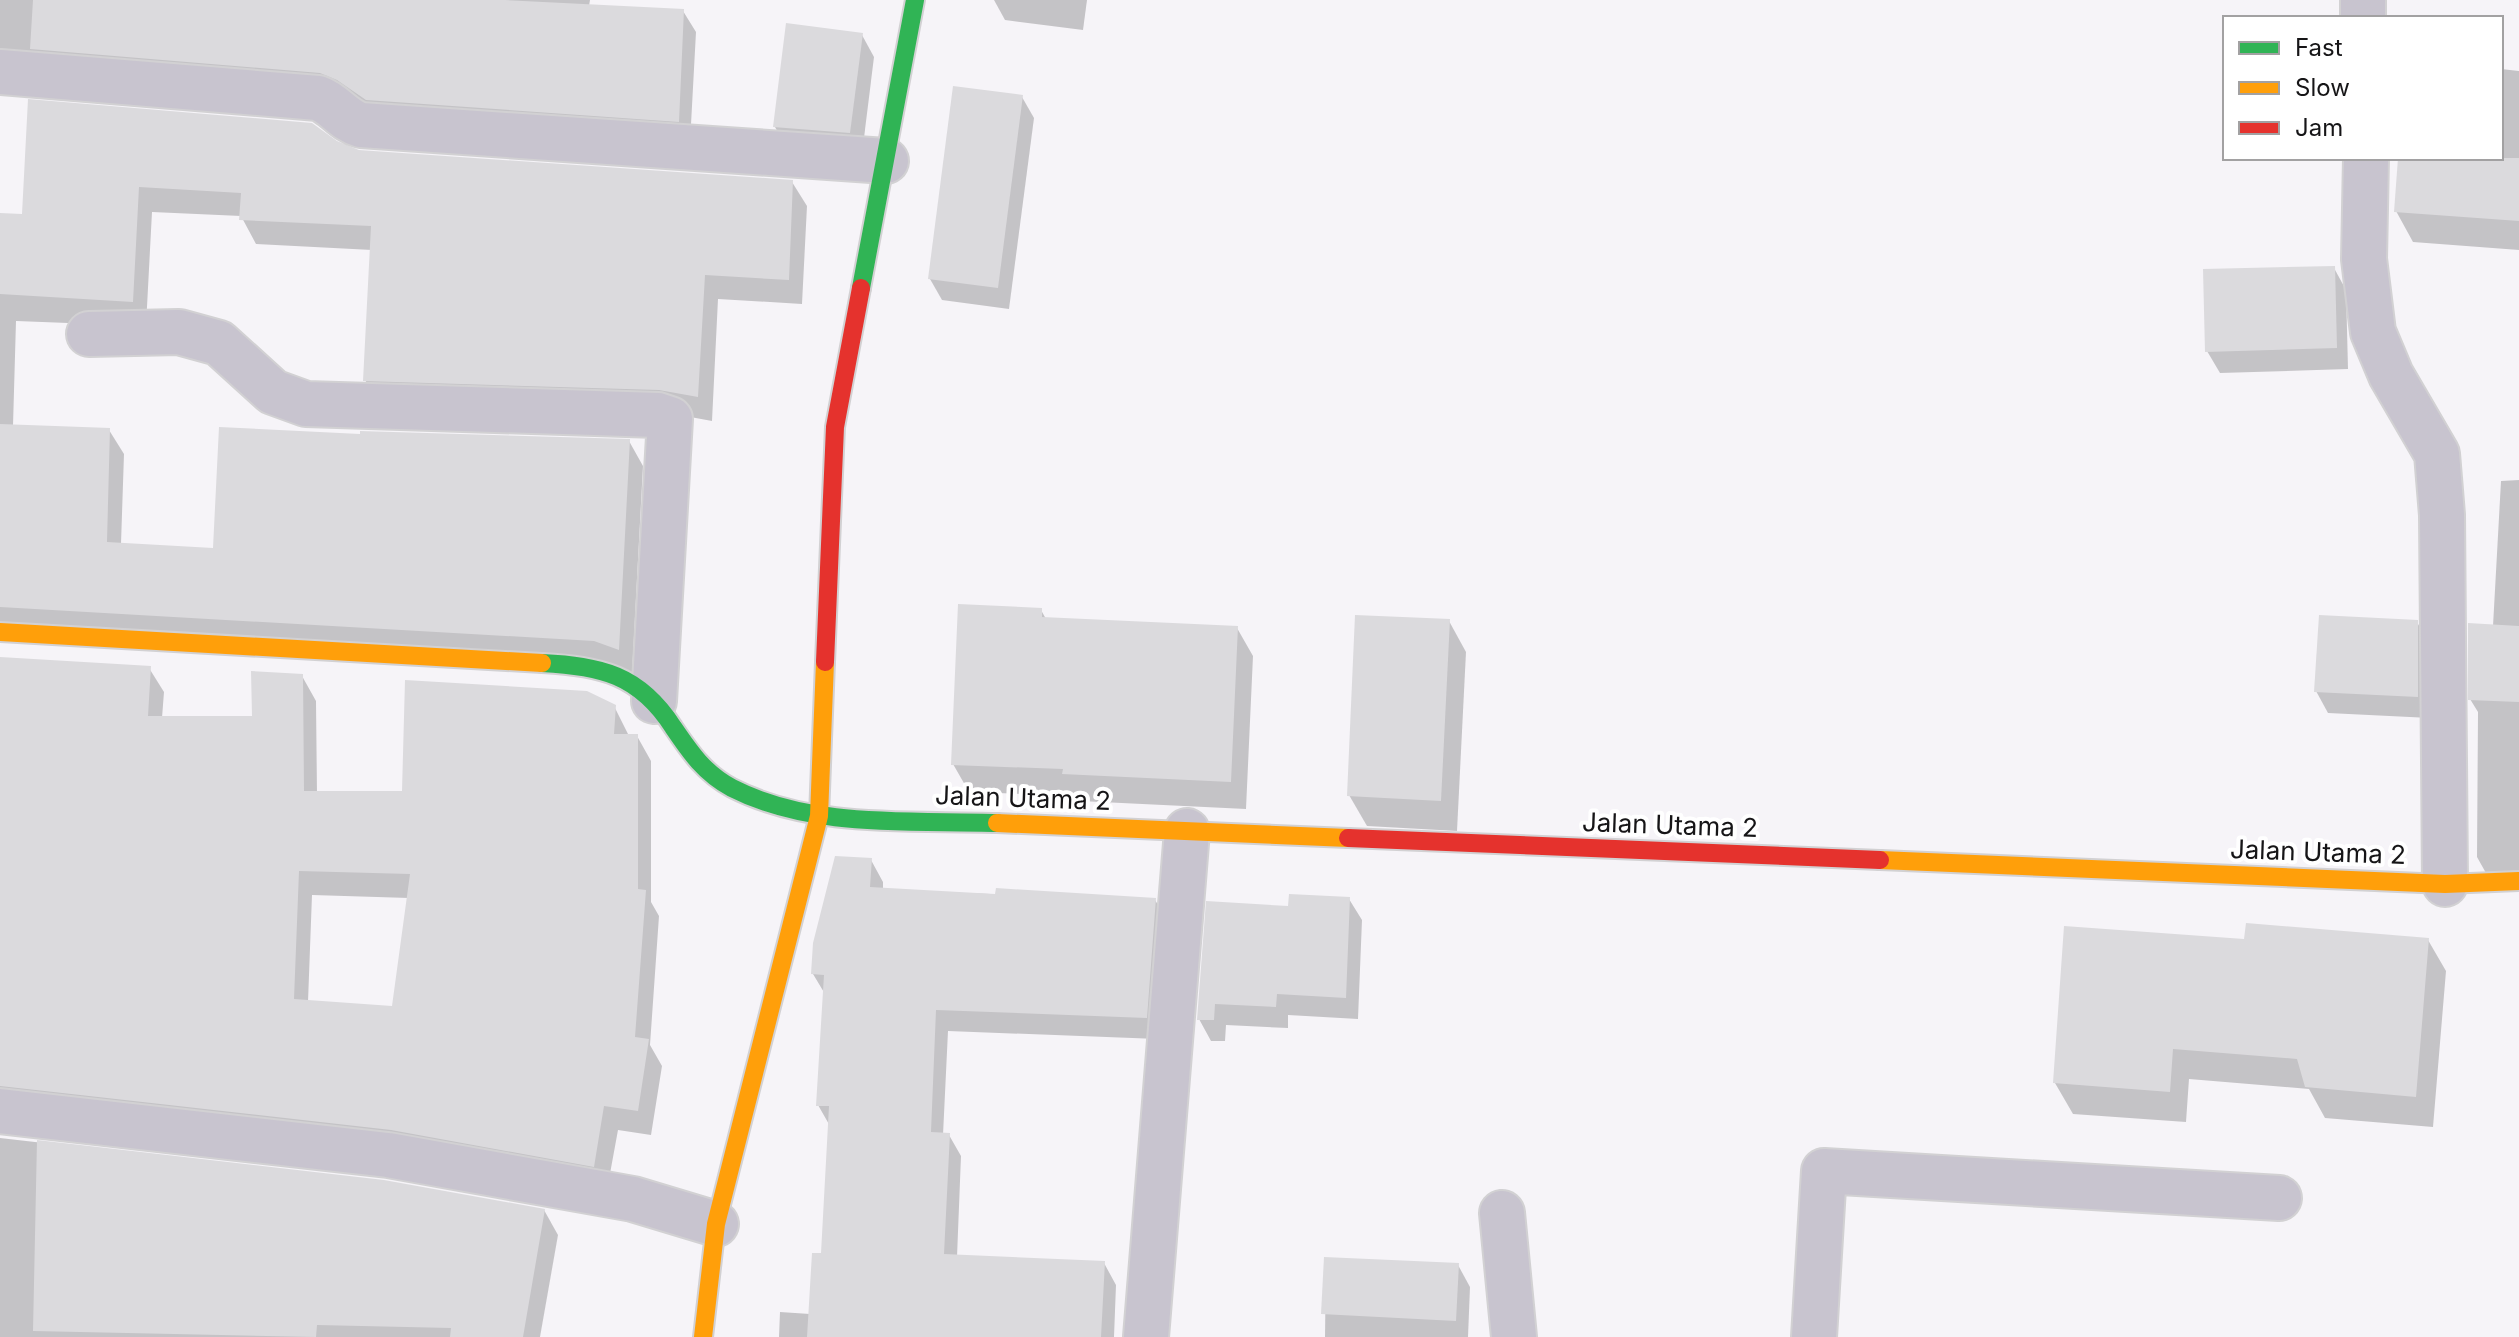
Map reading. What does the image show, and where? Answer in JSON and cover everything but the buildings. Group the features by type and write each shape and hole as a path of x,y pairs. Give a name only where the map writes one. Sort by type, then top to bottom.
{"street":[{"path":"703,1337 716,1224 819,816 835,427 915,0"},
{"path":"0,72 318,98 328,102 348,121 361,125 886,161"},
{"path":"2366,160 2364,259 2373,332 2391,375 2437,454 2442,515 2445,884"},
{"path":"89,334 179,332 219,343 273,392 306,404 658,415 670,419 654,701"},
{"path":"0,632 593,666 627,681 654,701"},
{"name":"Jalan Utama 2","path":"654,701 689,755 711,775 733,789 819,816 2445,884 2519,881"},
{"path":"1146,1337 1187,831"},
{"path":"0,1111 388,1155 633,1199 716,1224"},
{"path":"1814,1337 1824,1171 2279,1198"},
{"path":"1502,1213 1514,1337"}],"traffic: fast":[{"path":"861,288 915,0"},
{"path":"542,663 600,671 632,684 660,709 706,769 732,788 763,801 795,810 862,820 997,823"}],"traffic: slow":[{"path":"0,632 542,663"},
{"path":"703,1337 716,1224 819,816 825,662"},
{"path":"997,823 1348,838"},
{"path":"1880,860 2445,884 2519,881"}],"traffic: jam":[{"path":"825,662 835,427 861,288"},
{"path":"1348,838 1880,860"}]}
